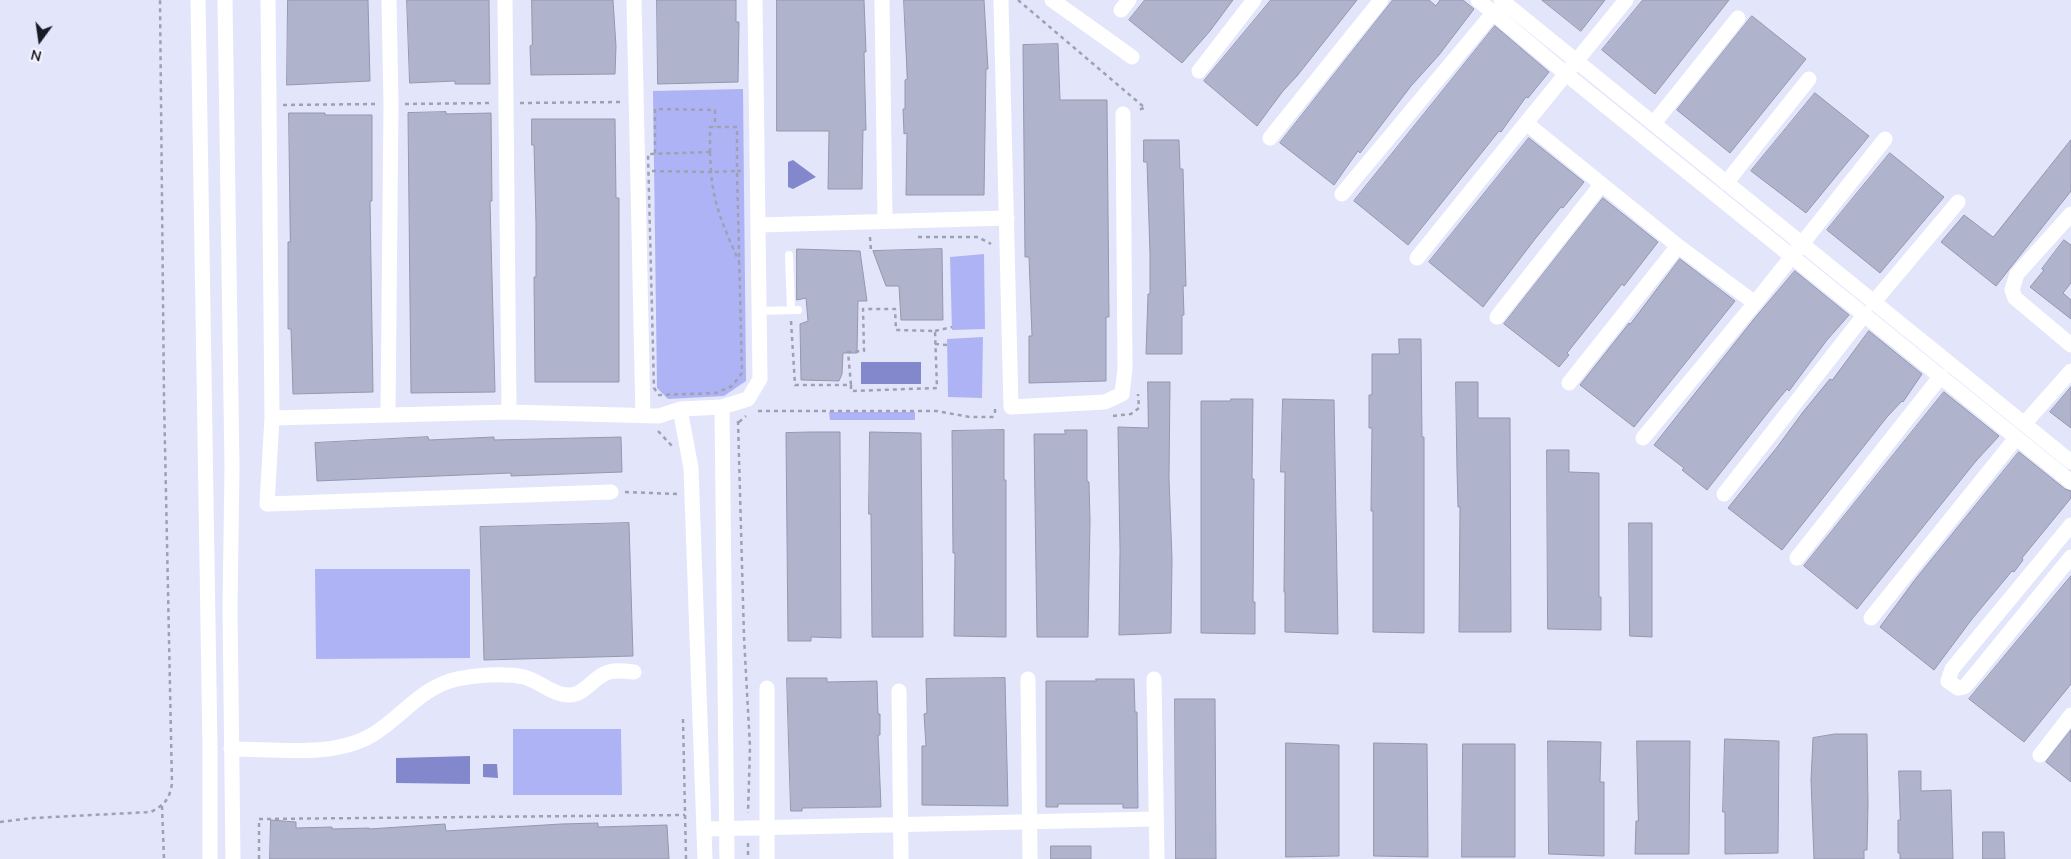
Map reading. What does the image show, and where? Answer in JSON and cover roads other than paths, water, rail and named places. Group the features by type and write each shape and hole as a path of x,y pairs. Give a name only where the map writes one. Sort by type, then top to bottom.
{"street":[{"path":"198,0 210,859"},
{"path":"224,0 232,467 230,608 233,859"},
{"path":"268,0 272,418 267,504 611,492"},
{"path":"388,0 391,104 388,414"},
{"path":"505,0 509,412"},
{"path":"634,0 643,416"},
{"path":"272,418 509,412 659,416 680,409 722,407 748,399 760,379 755,0"},
{"path":"882,0 885,221"},
{"path":"1052,0 1132,57"},
{"path":"1199,71 1254,0"},
{"path":"1270,138 1381,0"},
{"path":"1478,0 1501,3 1576,60 1726,183 1796,250"},
{"path":"1417,258 1626,0"},
{"path":"1001,1 1008,218 1011,407 1104,402 1122,394 1125,369 1123,114"},
{"path":"1501,3 1566,74 1796,250 1869,309 2024,424 2071,462"},
{"path":"1342,194 1501,3"},
{"path":"1654,123 1738,18"},
{"path":"1726,183 1809,79"},
{"path":"1526,123 1600,185 1755,303"},
{"path":"1643,438 1755,303 1885,139"},
{"path":"201,184 228,185"},
{"path":"1497,317 1600,185"},
{"path":"1724,494 1869,309 1958,202"},
{"path":"2071,214 2017,274 2012,290 2016,298 2071,345"},
{"path":"759,225 1008,218"},
{"path":"1569,383 1678,246"},
{"path":"1869,309 1940,376 2071,482"},
{"path":"2024,424 2071,371"},
{"path":"1797,558 1940,376"},
{"path":"722,407 727,859"},
{"path":"680,409 691,468 705,859"},
{"path":"1871,618 2016,438"},
{"path":"2071,525 1952,669 1948,681 1952,685 1964,687 1968,683 2071,557"},
{"path":"231,749 330,749 350,746 372,734 421,695 437,685 458,679 524,677 538,682 553,692 571,695 580,693 606,673 617,671 634,672"},
{"path":"1028,679 1030,859"},
{"path":"1154,680 1157,859"},
{"path":"767,688 767,859"},
{"path":"899,690 901,859"},
{"path":"2040,755 2071,714"},
{"path":"704,829 902,823 1029,823 1156,819"}],"lane":[{"path":"759,311 794,310 789,255"}]}
